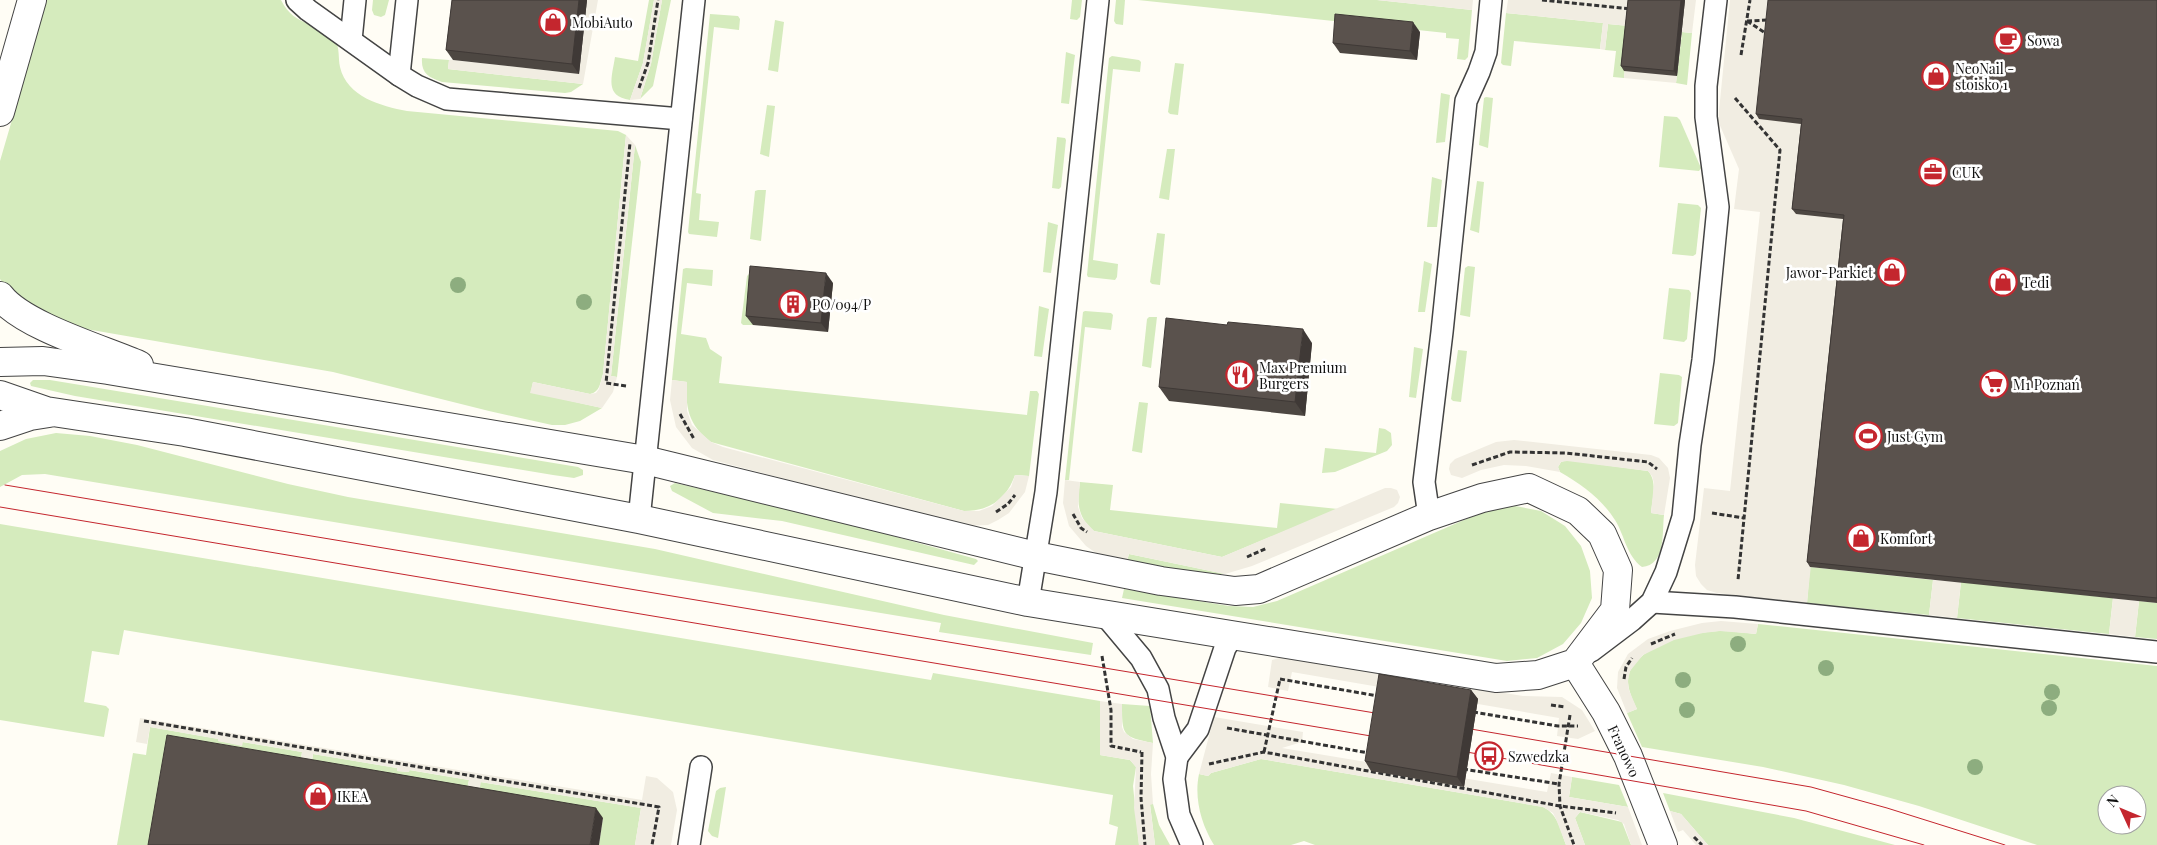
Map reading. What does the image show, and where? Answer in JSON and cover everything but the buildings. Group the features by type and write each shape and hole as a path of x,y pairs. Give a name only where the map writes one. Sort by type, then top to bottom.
{"street":[{"path":"0,112 32,0"},
{"path":"0,296 7,305 30,320 182,382"},
{"path":"0,362 43,361 182,382 645,460 1036,556 1170,583 1235,592 1259,589 1429,516 1482,498 1529,488 1578,511 1602,534 1618,570 1615,610 1575,662 1538,675 1496,678 1028,602 639,519 185,432 46,412 0,395"},
{"path":"0,426 30,416 49,413 77,415"},
{"name":"Franowo","path":"1575,662 1606,712 1638,781 1663,845"}],"lane":[{"path":"297,0 308,10 399,75 417,86 447,99 681,119"},
{"path":"351,40 355,0"},
{"path":"399,75 407,0"},
{"path":"639,519 694,0"},
{"path":"1028,602 1046,492 1098,0"},
{"path":"1429,516 1424,482 1466,101 1480,72 1486,52 1491,0"},
{"path":"1575,662 1632,620 1652,602 1666,572 1683,517 1690,445 1703,360 1718,207 1706,117 1706,86 1716,0"},
{"path":"1652,602 1735,607 2157,652"},
{"path":"1105,615 1141,658 1158,689 1164,718 1177,757 1174,779 1177,802 1184,828 1192,845"},
{"path":"1177,757 1198,729 1225,648 1233,636"},
{"path":"688,845 701,768"}],"path":[{"path":"658,0 648,63 634,100 606,383 678,393 680,414 692,437 697,441"},
{"path":"1740,58 1750,0"},
{"path":"1747,21 1774,20"},
{"path":"1734,96 1780,150 1735,607"},
{"path":"992,515 1008,504 1019,489 1071,495 1071,510 1081,528 1088,533"},
{"path":"1105,615 1100,651 1111,710 1111,746 1177,757"},
{"path":"1643,649 1677,633"},
{"path":"1472,712 1558,726 1582,726 1628,701 1623,685 1626,667 1635,654"},
{"path":"1280,679 1386,697"},
{"path":"144,721 659,807 652,845"},
{"path":"1226,728 1378,754"},
{"path":"1141,752 1141,798 1146,845"},
{"path":"1208,757 1206,765 1264,752 1560,806 1626,814"},
{"path":"1454,767 1559,784 1560,806 1574,845"}],"green space":[{"path":"47,0 281,0 294,16 329,33 337,43 340,67 350,86 357,93 376,103 407,111 618,131 626,135 603,374 600,384 596,391 590,394 533,382 531,392 602,408 580,421 565,425 552,425 333,372 63,325 7,289 0,279 0,161"},
{"path":"373,0 389,0 385,15 381,17 374,15 372,10"},
{"path":"649,0 654,0 643,63 630,100 622,98 613,90 612,78 615,57 638,61"},
{"path":"662,0 671,0 653,86 640,99 651,64"},
{"path":"1072,0 1082,0 1080,17 1077,20 1070,19"},
{"path":"1116,0 1125,0 1123,25 1116,24 1114,21"},
{"path":"1138,0 1377,0 1472,10 1468,57 1465,60 1457,59 1459,39 1446,38 1446,33"},
{"path":"1506,13 1603,23 1600,49 1514,41 1511,66 1503,65 1501,63"},
{"path":"710,14 738,16 740,19 739,30 714,27 696,193 701,194 699,220 719,222 717,237 689,234 688,232"},
{"path":"775,20 784,22 778,72 768,70"},
{"path":"1608,24 1629,26 1624,78 1613,77 1616,51 1605,50"},
{"path":"1682,32 1692,33 1687,85 1676,83"},
{"path":"1066,52 1075,55 1069,104 1061,103"},
{"path":"1112,56 1139,60 1141,62 1140,72 1113,69 1093,260 1118,264 1115,280 1088,277 1087,275 1109,58"},
{"path":"422,58 449,60 448,69 583,84 571,92 565,93 442,82 426,74"},
{"path":"1175,63 1184,64 1178,115 1168,112"},
{"path":"1441,93 1450,95 1445,142 1436,143"},
{"path":"1484,98 1493,98 1488,148 1479,145"},
{"path":"767,105 775,106 769,157 760,154"},
{"path":"1664,116 1677,117 1680,120 1701,168 1699,171 1659,167"},
{"path":"1057,137 1065,138 1066,140 1061,187 1059,189 1052,188"},
{"path":"635,145 641,162 617,377 611,376"},
{"path":"1167,149 1175,149 1169,200 1159,198"},
{"path":"1432,177 1442,180 1437,227 1427,227"},
{"path":"1477,181 1484,182 1479,233 1470,230"},
{"path":"766,190 761,241 750,239 755,191"},
{"path":"1678,203 1698,205 1701,208 1696,254 1693,256 1672,254"},
{"path":"1048,222 1058,225 1051,273 1043,272"},
{"path":"1157,233 1165,234 1160,285 1150,282"},
{"path":"1424,261 1432,264 1425,312 1418,312"},
{"path":"1468,266 1475,267 1470,317 1460,315 1465,268"},
{"path":"683,269 713,270 712,286 687,283 681,334 706,338 710,349 722,357 719,383 1027,415 1030,391 1037,391 1039,394 1029,476 1015,475 1007,491 996,502 981,509 964,511 711,442 698,430 690,416 687,400 687,382 672,380"},
{"path":"749,274 757,276 753,325 743,325 741,323 747,276"},
{"path":"1669,288 1689,290 1691,293 1687,339 1684,342 1663,339"},
{"path":"1039,306 1049,309 1042,357 1034,356"},
{"path":"1083,312 1111,313 1113,315 1111,330 1085,327 1069,480 1065,480"},
{"path":"1149,317 1157,317 1151,368 1142,366 1147,319"},
{"path":"1414,347 1423,349 1416,398 1409,397"},
{"path":"1458,350 1467,351 1461,402 1451,399"},
{"path":"1660,373 1682,377 1678,423 1674,426 1654,424"},
{"path":"33,380 50,380 578,467 583,470 583,475 574,478 553,475 75,396 31,386 30,383"},
{"path":"1139,402 1148,403 1142,453 1132,451"},
{"path":"1379,428 1391,433 1392,445 1387,451 1335,472 1322,473 1325,448 1376,453"},
{"path":"56,433 90,436 137,445 288,484 348,497 655,549 944,615 1093,643 1091,655 939,632 941,623 45,474 22,475 0,487 0,451 26,439"},
{"path":"1567,460 1648,471 1654,485 1651,513 1664,515 1661,547 1655,561 1650,565 1642,567 1632,557 1610,512 1583,487 1560,472 1558,467 1561,462"},
{"path":"1080,482 1113,485 1110,510 1277,528 1280,503 1338,509 1222,557 1094,531 1088,526 1081,515 1079,503"},
{"path":"675,483 832,519 978,561 974,565 782,521 713,513 672,491 670,486"},
{"path":"1515,506 1541,511 1565,526 1581,546 1590,571 1592,598 1581,623 1563,644 1537,658 1507,661 1122,598 1124,589 1229,606 1253,607 1277,601 1464,520 1490,510"},
{"path":"0,524 931,680 933,673 1100,701 1100,755 1130,760 1136,767 1133,786 1139,845 1115,845 1118,827 1109,824 1113,795 124,630 119,655 92,651 84,702 106,706 109,709 104,737 0,720"},
{"path":"1129,554 1225,574 1195,574 1127,561"},
{"path":"1810,567 1933,580 1929,615 1807,603"},
{"path":"1961,582 2113,598 2109,634 1957,618"},
{"path":"2139,601 2157,603 2157,639 2135,637"},
{"path":"1758,624 2157,666 2157,845 2037,845 1919,806 1844,785 1763,767 1642,747 1627,713 1637,709 1628,683 1631,670 1638,660 1650,651 1679,638 1709,632 1756,634"},
{"path":"1122,704 1150,706 1153,743 1135,739 1126,733 1122,722"},
{"path":"150,727 242,745 242,742 302,752 300,766 156,845 117,845 133,753 146,755"},
{"path":"313,754 397,768 397,771 409,772 409,770 469,780 466,795 311,768"},
{"path":"1261,759 1543,807 1556,818 1566,845 1315,845 1304,841 1291,845 1214,845 1205,828 1200,811 1197,792 1199,774 1208,776 1211,773"},
{"path":"1572,777 1619,785 1628,807 1569,797"},
{"path":"480,782 641,808 635,845 599,845 603,818 478,797"},
{"path":"726,787 718,838 712,836 708,831 716,791"},
{"path":"1663,793 1794,818 1895,845 1708,845 1681,814 1670,811"},
{"path":"1150,804 1153,804 1159,825 1170,845 1155,845"},
{"path":"1580,812 1622,822 1631,845 1585,845 1575,818"}],"shaded area":[{"path":"587,0 598,0 583,84 448,69 449,60 453,60 579,74"},
{"path":"654,0 662,0 651,64 640,99 630,100 643,63"},
{"path":"1377,0 1473,0 1472,10"},
{"path":"1508,0 1696,0 1692,33 1682,32 1676,83 1624,78 1629,26 1608,24 1605,50 1600,49 1603,23 1506,13"},
{"path":"1730,0 1855,0 1847,220 1807,603 1717,593 1707,590 1696,576 1695,565 1704,488 1730,491 1760,212 1734,209 1739,169 1718,121"},
{"path":"626,135 635,145 611,376 617,377 613,392 602,408 530,393 533,382 590,394 596,393 599,389 603,374"},
{"path":"672,380 687,382 687,411 692,425 711,442 723,447 964,511 979,511 992,506 1011,487 1015,475 1029,476 1025,492 1009,513 998,520 988,525 961,526 713,460 692,448 676,427 670,400"},
{"path":"1514,440 1651,455 1659,458 1668,468 1670,478 1664,515 1651,513 1654,483 1648,471 1567,461 1561,462 1558,467 1560,472 1526,466 1504,465 1481,470 1462,478 1451,475 1450,464 1455,459 1496,442"},
{"path":"1065,480 1080,482 1078,507 1082,518 1094,531 1222,557 1385,488 1397,490 1400,497 1394,507 1252,566 1225,574 1129,554 1127,561 1096,553 1086,546 1069,526 1063,503"},
{"path":"1933,580 1961,582 1957,618 1929,615"},
{"path":"2113,598 2139,601 2135,637 2109,634"},
{"path":"1721,621 1758,624 1756,634 1720,631 1703,633 1674,640 1643,655 1630,671 1628,681 1629,690 1637,709 1627,713 1617,688 1618,672 1628,654 1648,639 1670,631 1702,623"},
{"path":"1283,657 1523,696 1562,697 1582,710 1595,731 1578,739 1557,736 1559,718 1292,672 1288,691 1268,687 1272,660"},
{"path":"1100,701 1122,704 1122,727 1124,732 1133,739 1153,743 1151,774 1153,804 1150,805 1155,845 1139,845 1134,808 1136,767 1130,760 1100,755"},
{"path":"1214,717 1303,732 1302,742 1282,748 1547,792 1551,773 1572,777 1569,797 1628,807 1642,845 1631,845 1624,824 1618,820 1580,812 1575,818 1585,845 1566,845 1553,813 1543,807 1261,759 1211,773 1208,776 1199,774"},
{"path":"140,718 642,800 646,776 657,778 673,792 677,810 671,845 635,845 641,808 481,782 478,797 466,795 469,780 410,770 409,772 397,771 397,768 313,754 311,768 300,766 302,752 243,742 242,746 218,741 218,739 150,727 147,744 136,742"},
{"path":"1670,811 1681,814 1708,845 1696,845 1683,830 1678,832"}],"tram line":[{"path":"5,485 1387,715"},
{"path":"0,507 1383,738"},
{"path":"1459,727 1811,787 1887,808 2005,845"},
{"path":"1455,750 1806,811 1924,845"}],"place":[{"name":"MobiAuto","path":"553,22"},
{"name":"Sowa","path":"2008,40"},
{"name":"NeoNail - stoisko 1","path":"1936,76"},
{"name":"CUK","path":"1933,172"},
{"name":"Jawor-Parkiet","path":"1892,272"},
{"name":"Tedi","path":"2003,282"},
{"name":"PO/094/P","path":"793,304"},
{"name":"Max Premium Burgers","path":"1240,375"},
{"name":"M1 Poznań","path":"1994,384"},
{"name":"Just Gym","path":"1868,436"},
{"name":"Komfort","path":"1861,538"},
{"name":"Szwedzka","path":"1489,756"},
{"name":"IKEA","path":"318,796"}]}
